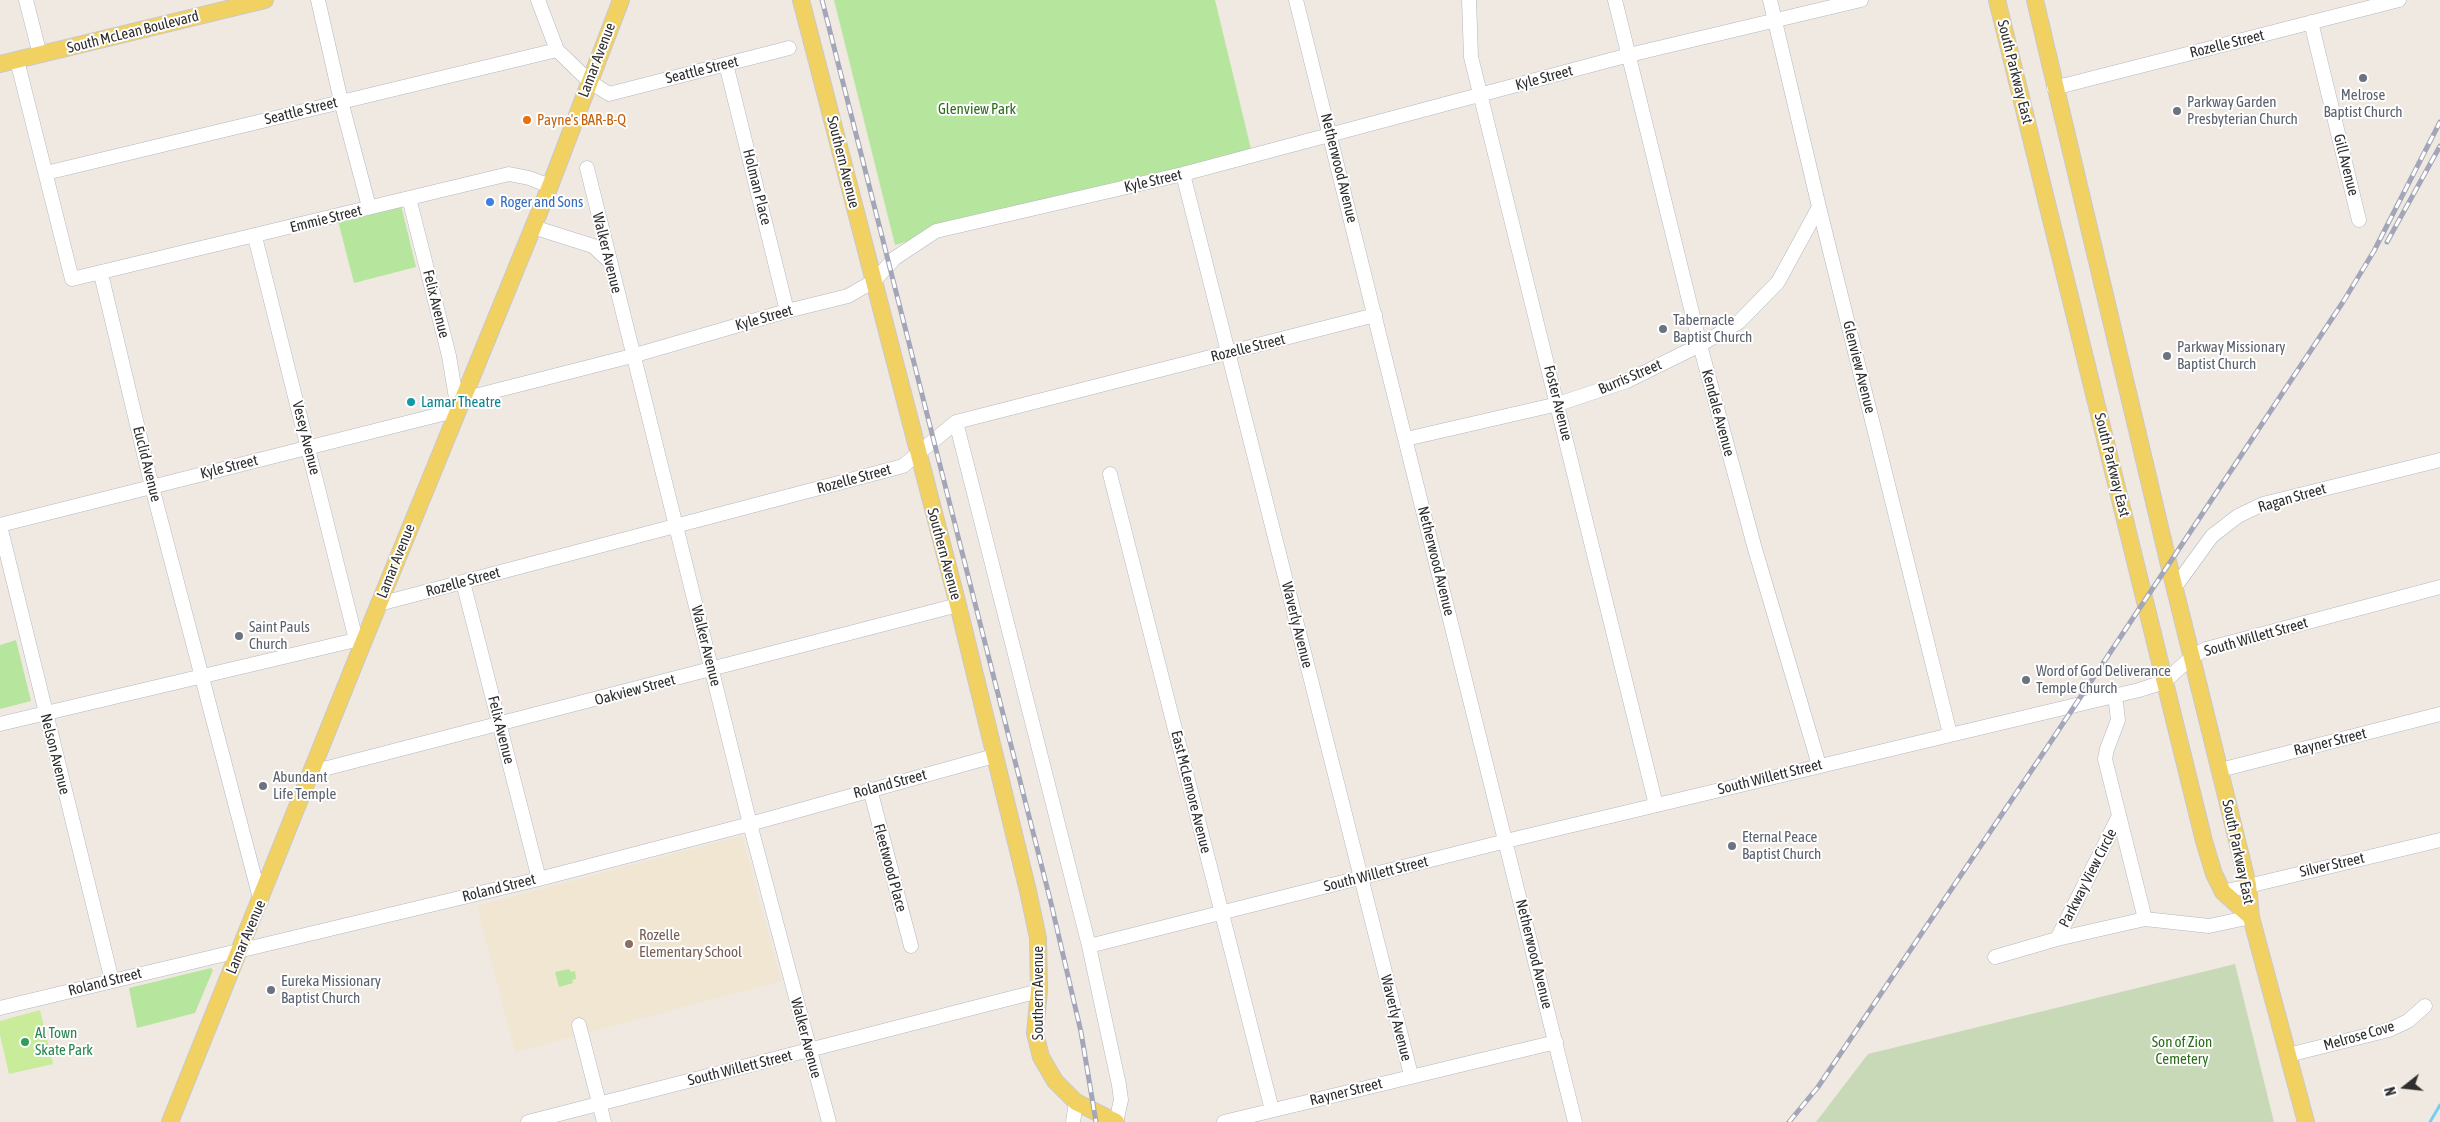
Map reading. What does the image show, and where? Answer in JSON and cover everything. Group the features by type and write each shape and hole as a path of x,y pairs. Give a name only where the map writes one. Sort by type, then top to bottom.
{"main road":[{"name":"South McLean Boulevard","path":"0,64 40,55 214,6 266,0"},
{"name":"Lamar Avenue","path":"170,1122 261,902 312,772 360,639 379,604 461,404 550,186 621,0"},
{"name":"Southern Avenue","path":"801,0 958,605 1038,938 1039,991 1035,1033 1041,1057 1055,1081 1076,1102 1116,1122"},
{"name":"South Parkway East","path":"1997,0 2204,841 2214,874 2223,892 2251,917"},
{"name":"South Parkway East","path":"2035,0 2054,88 2174,587 2193,656 2248,885 2251,917 2306,1122"}],"street":[{"path":"26,0 40,55"},
{"path":"318,0 341,101 369,208"},
{"path":"538,0 557,50 589,81"},
{"name":"Netherwood Avenue","path":"1296,0 1576,1122"},
{"name":"Foster Avenue","path":"1469,0 1471,57 1656,805"},
{"name":"Kendale Avenue","path":"1614,0 1700,345 1755,549 1819,765"},
{"name":"Glenview Avenue","path":"1770,0 1819,207 1950,734"},
{"name":"Kyle Street","path":"0,526 308,448 787,311 848,296 874,281 895,258 936,231 1183,174 1330,134 1482,96 1629,55 1861,0"},
{"name":"Rozelle Street","path":"2054,88 2399,0"},
{"name":"Gill Avenue","path":"2311,22 2359,220"},
{"name":"Seattle Street","path":"589,81 609,94 789,48"},
{"name":"Seattle Street","path":"46,173 557,50"},
{"path":"17,60 72,279 101,274"},
{"name":"Holman Place","path":"726,64 787,311"},
{"name":"Walker Avenue","path":"587,168 632,356 713,670 750,824 829,1122"},
{"name":"Emmie Street","path":"101,274 509,174 529,178 550,186"},
{"name":"Waverly Avenue","path":"1183,174 1411,1075"},
{"name":"Felix Avenue","path":"409,198 461,404"},
{"name":"Burris Street","path":"1406,439 1558,404 1628,381 1700,345 1739,322 1778,282 1819,207"},
{"path":"533,227 593,246 610,261"},
{"name":"Vesey Avenue","path":"255,237 308,448 360,639"},
{"name":"Euclid Avenue","path":"101,274 152,487 261,902"},
{"name":"Rozelle Street","path":"379,604 903,466 956,422 1375,315"},
{"name":"Southern Avenue","path":"956,422 1089,946 1119,1084 1121,1100 1116,1122"},
{"name":"Ragan Street","path":"2174,587 2212,536 2238,516 2262,504 2440,460"},
{"name":"East McLemore Avenue","path":"1110,474 1272,1110"},
{"name":"Nelson Avenue","path":"0,526 112,981"},
{"name":"Felix Avenue","path":"463,582 539,879"},
{"name":"South Willett Street","path":"1089,946 1506,841 2164,682 2193,656 2206,650 2440,587"},
{"name":"Oakview Street","path":"312,772 713,670 958,605"},
{"path":"0,724 360,639"},
{"name":"Parkway View Circle","path":"2115,695 2118,720 2106,749 2105,759 2145,919"},
{"name":"Rayner Street","path":"2220,770 2440,714"},
{"name":"Roland Street","path":"0,1008 539,879 750,824 870,789 994,756"},
{"name":"Fleetwood Place","path":"870,789 911,946"},
{"name":"Parkway View Circle","path":"2058,939 2119,816"},
{"name":"Silver Street","path":"2223,892 2440,840"},
{"name":"Parkway View Circle","path":"1995,957 2058,939 2145,919 2209,926 2251,917"},
{"name":"South Willett Street","path":"528,1122 1039,991"},
{"name":"Melrose Cove","path":"2288,1055 2389,1030 2408,1021 2425,1006"},
{"path":"579,1025 604,1122"},
{"name":"Rayner Street","path":"1224,1122 1411,1075 1556,1042"},
{"path":"1073,1122 1076,1102"}],"shaded area":[{"name":"Rozelle Elementary School","path":"742,836 781,981 515,1052 477,906"}],"green space":[{"name":"Glenview Park","path":"834,0 1215,0 1251,149 895,245"},
{"path":"401,205 416,267 354,283 338,221"},
{"path":"16,640 31,701 0,709 0,645"},
{"name":"Son of Zion Cemetery","path":"2235,964 2274,1122 1816,1122 1868,1054"},
{"path":"211,968 213,970 195,1013 137,1028 129,988"},
{"path":"569,969 571,972 575,971 576,979 572,980 573,983 559,987 555,972"},
{"name":"Al Town Skate Park","path":"40,1010 53,1064 9,1074 0,1035 0,1021"}],"waterway":[{"path":"2430,1122 2440,1105"}],"railway":[{"path":"822,0 1051,903 1081,1032 1096,1122"},
{"path":"1789,1122 1818,1087 2050,743 2343,302 2374,251 2440,122"},
{"path":"2387,242 2440,146"}],"place":[{"name":"Melrose Baptist Church","path":"2363,78"},
{"name":"Parkway Garden Presbyterian Church","path":"2177,111"},
{"name":"Payne's BAR-B-Q","path":"527,120"},
{"name":"Roger and Sons","path":"490,202"},
{"name":"Tabernacle Baptist Church","path":"1663,329"},
{"name":"Parkway Missionary Baptist Church","path":"2167,356"},
{"name":"Lamar Theatre","path":"411,402"},
{"name":"Saint Pauls Church","path":"239,636"},
{"name":"Word of God Deliverance Temple Church","path":"2026,680"},
{"name":"Abundant Life Temple","path":"263,786"},
{"name":"Eternal Peace Baptist Church","path":"1732,846"},
{"name":"Rozelle Elementary School","path":"629,944"},
{"name":"Eureka Missionary Baptist Church","path":"271,990"},
{"name":"Al Town Skate Park","path":"25,1042"}]}
